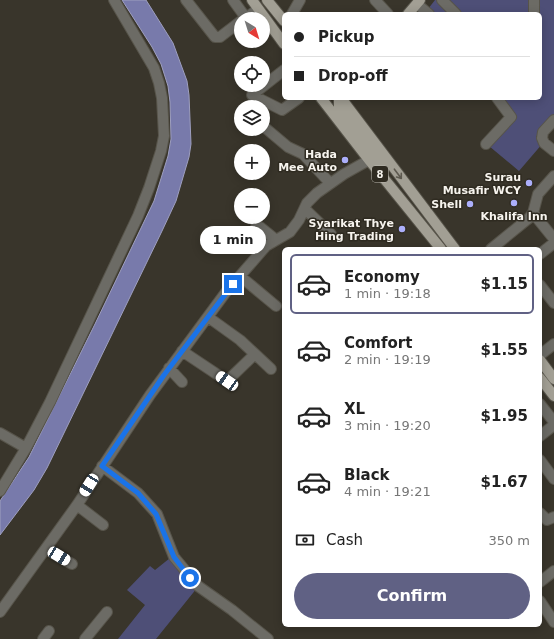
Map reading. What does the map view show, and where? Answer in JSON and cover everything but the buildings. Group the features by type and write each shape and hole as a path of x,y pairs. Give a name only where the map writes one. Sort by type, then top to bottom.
{"main road":[{"path":"252,0 282,40"},
{"path":"267,0 282,19"},
{"path":"410,12 419,2"},
{"name":"8","path":"323,100 439,247"},
{"path":"340,100 339,108 342,113 369,148 411,212"},
{"name":"8","path":"342,100 453,247"},
{"path":"352,100 354,109 379,148"},
{"path":"542,363 554,379"},
{"path":"542,381 554,396"}],"street":[{"path":"0,491 26,448 50,402 138,216 161,151 164,136 162,98 159,83 154,68 114,0"},
{"path":"186,0 215,38 220,37 234,26"},
{"path":"232,0 240,12"},
{"path":"293,12 300,0"},
{"path":"375,0 386,12"},
{"path":"442,0 454,12"},
{"path":"534,0 534,12"},
{"path":"419,2 427,12"},
{"path":"254,12 258,9"},
{"path":"282,73 252,95 282,110 296,100"},
{"path":"486,144 510,117 498,100"},
{"path":"554,120 544,132 542,138 544,143 554,151"},
{"path":"270,132 288,147 303,154 330,184"},
{"path":"0,612 77,505 169,368 240,276 266,246 290,232 311,199 330,184 369,160"},
{"path":"494,247 524,223 533,213 538,194 554,176"},
{"path":"305,209 331,234"},
{"path":"533,213 552,234"},
{"path":"256,226 260,227 276,240"},
{"path":"542,252 554,243"},
{"path":"240,276 276,306"},
{"path":"542,288 554,303"},
{"path":"208,317 240,340 271,370"},
{"path":"542,353 554,344"},
{"path":"182,351 227,381 255,354"},
{"path":"169,368 182,382"},
{"path":"542,407 554,424 542,434"},
{"path":"0,433 26,448"},
{"path":"542,463 554,479"},
{"path":"102,466 138,493 156,514 174,557 198,586 232,610 268,639"},
{"path":"77,505 103,524"},
{"path":"542,515 547,520 554,517"},
{"path":"46,549 72,564"},
{"path":"542,580 554,571"},
{"path":"542,604 554,622"},
{"path":"85,639 107,612"},
{"path":"43,639 49,630"}],"shaded area":[{"path":"122,0 146,0 173,43 187,81 189,95 191,144 189,157 176,201 47,468 34,490 0,535 0,501 29,457 95,324 154,201 168,156 171,139 168,86 161,64 152,47"},
{"path":"435,0 554,0 554,115 536,137 543,143 519,171 489,146 514,118 501,100 542,100 542,12 432,12 428,9"},
{"path":"170,558 197,588 156,639 118,639 145,605 127,590 150,566 155,570"}],"place":[{"name":"Hada Mee Auto","path":"345,160"},
{"name":"Surau Musafir WCY","path":"529,183"},
{"name":"Khalifa Inn","path":"514,203"},
{"name":"Shell","path":"470,204"},
{"name":"Syarikat Thye Hing Trading","path":"402,229"}],"route":[{"path":"190,578 174,557 166,541 160,520 156,514 138,493 102,466 164,375 233,284"}]}
